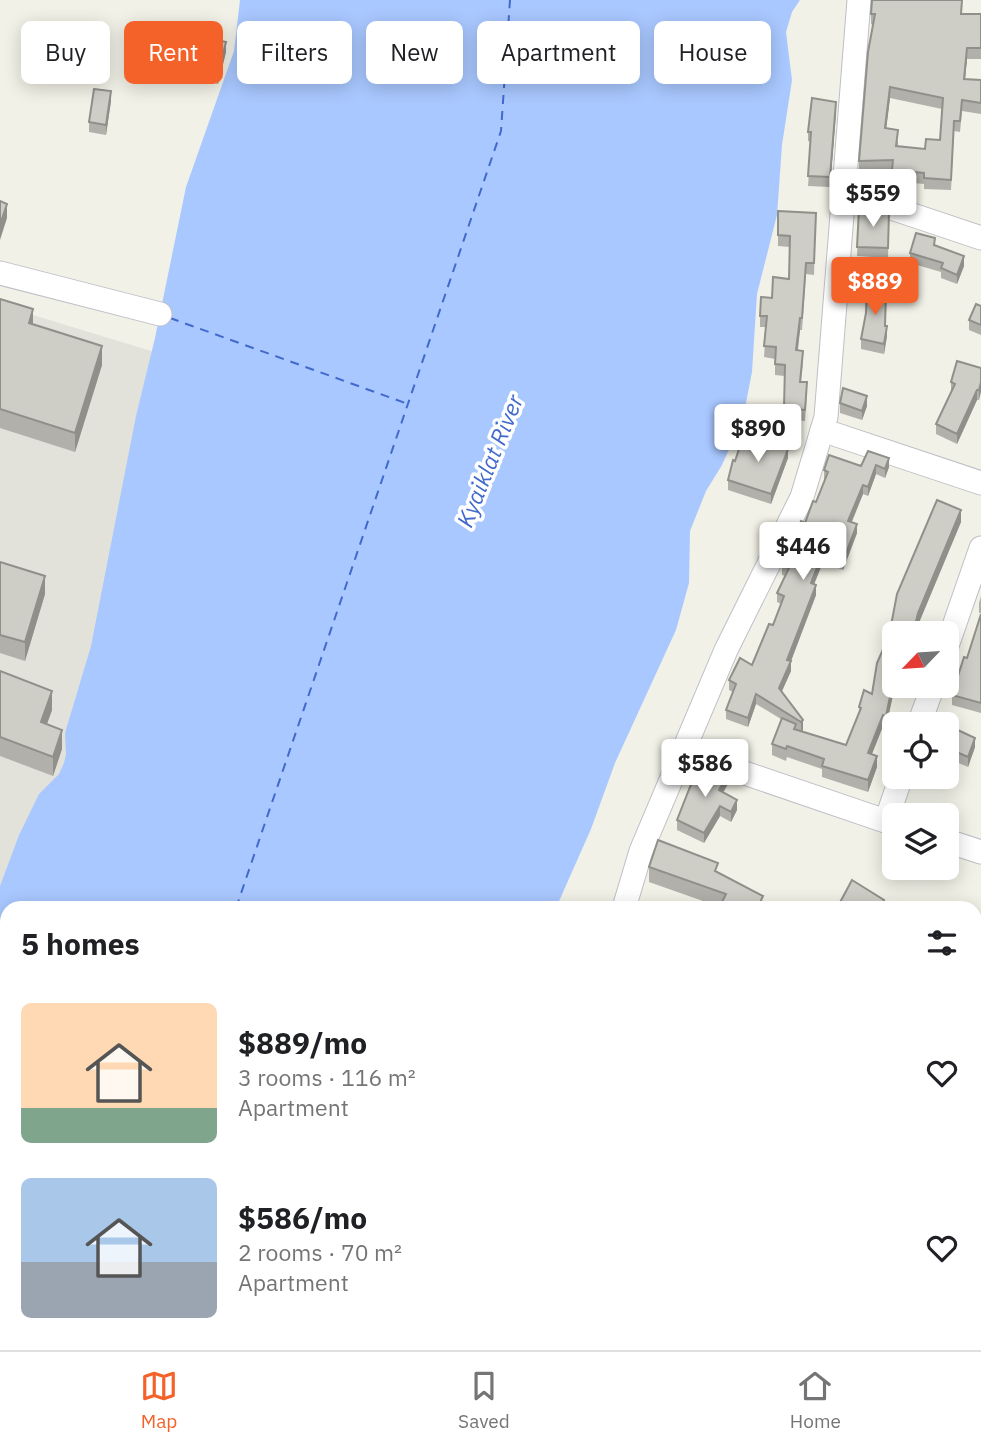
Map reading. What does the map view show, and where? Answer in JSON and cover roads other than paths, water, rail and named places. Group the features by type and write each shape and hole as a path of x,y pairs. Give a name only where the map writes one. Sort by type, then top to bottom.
{"street":[{"path":"626,901 642,851 726,649 802,497 826,417 859,0"},
{"path":"844,192 981,238"},
{"path":"0,272 160,314"},
{"path":"822,430 981,483"},
{"path":"956,621 981,548"},
{"path":"683,752 882,820"},
{"path":"959,845 981,852"}],"water":[{"name":"Kyaiklat River","path":"240,0 800,0 792,12 786,32 792,80 782,145 777,215 757,294 752,372 743,418 722,465 706,491 690,531 689,583 676,630 615,763 591,829 559,901 0,901 0,886 19,835 39,794 59,774 64,763 65,733 91,646 136,416 186,187 234,51 237,26 237,84 352,84 352,21 238,21"}]}
